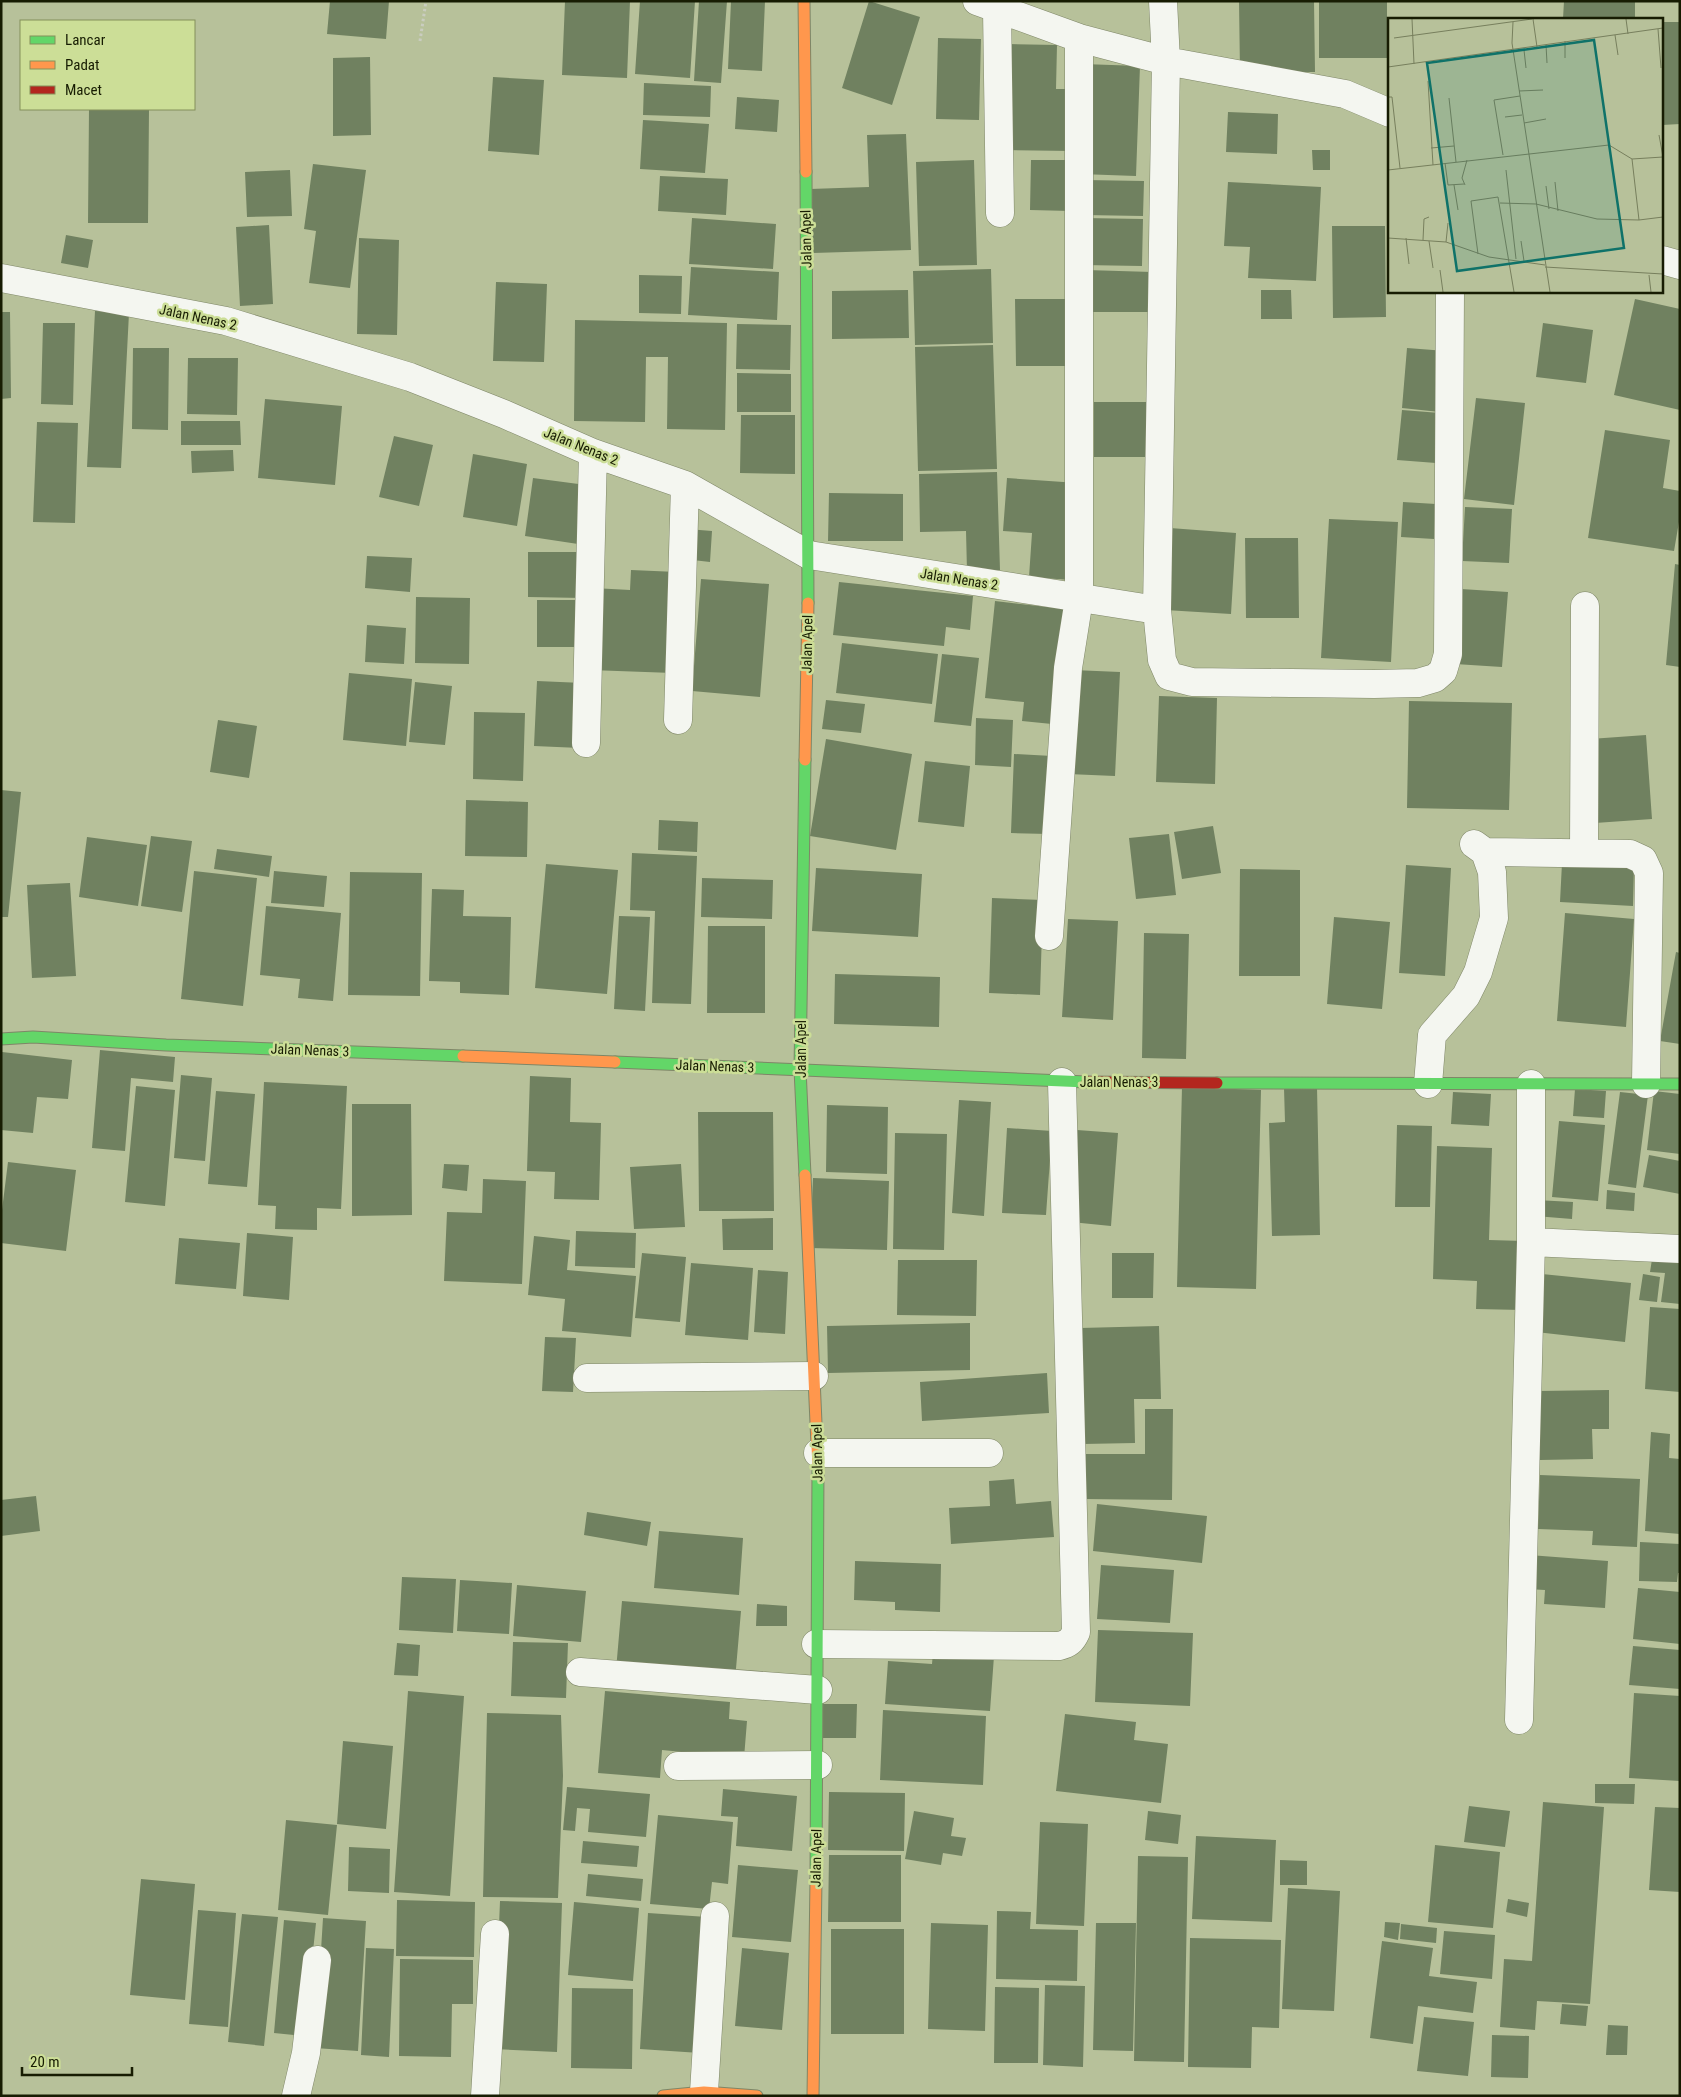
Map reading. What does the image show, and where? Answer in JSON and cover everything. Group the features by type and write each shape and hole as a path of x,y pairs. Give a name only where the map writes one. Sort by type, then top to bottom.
{"street":[{"name":"Jalan Apel","path":"804,1 809,555 800,1069 818,1453 816,1644 818,1765 813,2096"},
{"path":"1163,1 1166,61 1157,610 1162,660 1169,676 1178,680 1192,682 1374,684 1418,682 1435,678 1443,671 1448,654 1450,292"},
{"path":"1000,213 987,5 1080,38 1166,61 1345,94 1388,112"},
{"path":"1049,936 1068,668 1079,599 1080,38"},
{"path":"1664,261 1680,265"},
{"name":"Jalan Nenas 2","path":"1,278 226,321 410,377 504,414 593,453 685,485 809,555 1157,610"},
{"path":"586,743 593,453"},
{"path":"678,720 685,485"},
{"path":"1584,853 1585,606"},
{"path":"1428,1084 1432,1035 1466,996 1478,972 1494,918 1492,872 1480,848 1637,856 1643,860 1650,873 1646,1084"},
{"name":"Jalan Nenas 3","path":"1,1039 33,1037 166,1045 800,1069 1062,1082 1680,1084"},
{"path":"816,1644 1059,1646 1066,1644 1074,1638 1076,1632 1062,1082"},
{"path":"1519,1720 1531,1242 1530,1084"},
{"path":"1531,1242 1680,1249"},
{"path":"587,1378 814,1376"},
{"path":"818,1453 990,1453"},
{"path":"580,1672 818,1690"},
{"path":"678,1766 818,1765"},
{"path":"704,2092 715,1916"},
{"path":"485,2096 495,1934"},
{"path":"296,2096 306,2053 317,1960"},
{"path":"664,2096 704,2092 757,2096"}],"path":[{"path":"420,41 426,1"}],"building":[{"path":"330,1 389,1 386,39 327,34"},
{"path":"565,1 630,1 627,78 562,75"},
{"path":"640,1 695,1 690,78 635,74"},
{"path":"699,1 727,1 721,83 694,81"},
{"path":"731,1 765,1 762,71 728,69"},
{"path":"869,1 920,17 892,105 842,88"},
{"path":"1239,1 1314,1 1315,72 1240,72"},
{"path":"1319,1 1387,1 1387,58 1319,58"},
{"path":"1564,1 1635,1 1635,18 1563,18"},
{"path":"1664,22 1680,22 1680,124 1664,125"},
{"path":"938,38 981,39 979,120 936,119"},
{"path":"1007,44 1057,45 1056,89 1075,89 1073,151 1005,150"},
{"path":"370,57 371,135 333,136 333,58"},
{"path":"1083,64 1140,66 1136,176 1080,174"},
{"path":"493,77 544,80 539,155 488,151"},
{"path":"644,83 711,86 710,117 643,115"},
{"path":"737,97 779,100 777,132 735,129"},
{"path":"89,110 149,110 148,223 88,223"},
{"path":"1228,112 1278,114 1277,154 1226,152"},
{"path":"643,120 709,124 705,173 640,169"},
{"path":"906,134 911,250 813,253 810,189 869,187 867,135"},
{"path":"1312,150 1330,150 1330,170 1313,170"},
{"path":"974,160 977,265 919,266 916,162"},
{"path":"1031,160 1072,160 1071,211 1030,210"},
{"path":"313,164 366,170 350,288 309,283 316,231 304,229"},
{"path":"290,170 292,216 247,217 245,172"},
{"path":"660,176 728,179 726,215 658,211"},
{"path":"1085,180 1144,181 1143,216 1084,215"},
{"path":"1228,182 1321,187 1316,281 1248,278 1250,247 1224,246"},
{"path":"692,218 776,224 773,269 689,264"},
{"path":"1084,218 1143,219 1142,266 1083,265"},
{"path":"269,225 273,304 240,306 236,227"},
{"path":"1332,226 1385,226 1386,317 1333,318"},
{"path":"66,235 93,240 88,268 61,263"},
{"path":"359,238 399,240 397,335 357,334"},
{"path":"691,267 779,272 777,320 688,315"},
{"path":"991,269 993,343 915,345 913,271"},
{"path":"1086,270 1152,272 1152,312 1085,312"},
{"path":"639,275 682,276 681,314 639,313"},
{"path":"496,282 547,284 544,362 493,361"},
{"path":"908,290 909,338 832,339 832,291"},
{"path":"1261,290 1291,290 1292,319 1261,319"},
{"path":"1015,299 1071,299 1072,366 1016,366"},
{"path":"1635,299 1680,309 1680,410 1614,395"},
{"path":"95,311 129,313 121,468 87,467"},
{"path":"1,312 10,312 11,398 1,399"},
{"path":"575,320 727,323 725,430 667,429 668,357 646,357 645,422 574,421"},
{"path":"43,323 75,323 73,405 41,404"},
{"path":"1543,323 1593,330 1586,383 1536,377"},
{"path":"737,324 791,325 790,370 736,369"},
{"path":"993,345 997,469 918,471 915,347"},
{"path":"133,348 169,348 168,430 132,429"},
{"path":"1407,348 1446,351 1440,412 1402,408"},
{"path":"188,358 238,358 237,415 187,414"},
{"path":"737,373 791,374 791,412 737,412"},
{"path":"1476,398 1525,403 1514,505 1464,499"},
{"path":"265,399 342,406 335,485 258,478"},
{"path":"1094,402 1147,402 1147,457 1094,457"},
{"path":"1402,410 1440,413 1436,463 1397,460"},
{"path":"741,415 795,415 795,474 740,473"},
{"path":"181,421 240,421 241,445 181,445"},
{"path":"37,422 78,423 75,523 33,522"},
{"path":"1605,430 1670,440 1663,488 1680,491 1680,516 1674,551 1588,538"},
{"path":"394,436 433,445 419,506 379,497"},
{"path":"233,450 234,471 192,473 191,451"},
{"path":"473,454 527,464 517,526 463,517"},
{"path":"997,472 1000,570 967,571 966,531 920,532 919,474"},
{"path":"533,478 586,485 578,544 525,536"},
{"path":"1007,478 1078,483 1071,580 1029,577 1032,533 1003,531"},
{"path":"829,493 903,494 903,541 828,541"},
{"path":"1403,502 1436,504 1434,539 1401,537"},
{"path":"1465,507 1512,509 1509,563 1462,561"},
{"path":"1329,519 1398,522 1391,662 1321,658"},
{"path":"1170,528 1236,533 1231,614 1165,610"},
{"path":"687,529 712,531 710,562 684,559"},
{"path":"1245,538 1298,538 1299,618 1246,618"},
{"path":"528,552 583,552 583,598 528,597"},
{"path":"367,556 412,558 410,592 365,588"},
{"path":"1675,564 1680,565 1680,667 1666,665"},
{"path":"631,570 677,572 673,673 590,670 593,588 630,590"},
{"path":"701,579 769,584 760,697 692,691"},
{"path":"839,582 973,596 970,630 946,627 944,646 833,635"},
{"path":"1461,589 1508,592 1502,667 1455,664"},
{"path":"416,597 470,598 469,664 415,663"},
{"path":"537,600 583,600 583,647 537,647"},
{"path":"995,601 1065,609 1052,724 1022,721 1024,702 985,698"},
{"path":"367,625 406,628 404,664 365,662"},
{"path":"842,643 938,654 932,704 836,693"},
{"path":"942,654 979,658 971,726 934,722"},
{"path":"1073,670 1120,672 1115,776 1068,774"},
{"path":"349,673 412,679 406,746 343,740"},
{"path":"537,681 583,683 580,748 534,746"},
{"path":"415,682 452,686 445,745 409,742"},
{"path":"1159,696 1217,698 1215,784 1156,782"},
{"path":"826,700 865,704 861,733 822,729"},
{"path":"1409,701 1512,703 1509,810 1407,808"},
{"path":"474,712 525,713 523,781 473,779"},
{"path":"976,718 1013,720 1011,767 975,765"},
{"path":"218,720 257,726 249,778 210,772"},
{"path":"1646,735 1652,819 1595,823 1590,739"},
{"path":"826,739 912,754 896,850 810,836"},
{"path":"1014,754 1052,756 1049,834 1011,833"},
{"path":"925,761 970,766 964,827 918,822"},
{"path":"1,790 21,792 8,917 1,917"},
{"path":"466,800 528,802 527,857 465,856"},
{"path":"659,820 698,822 697,852 658,850"},
{"path":"1213,826 1221,873 1182,879 1174,832"},
{"path":"1169,834 1176,895 1136,899 1129,838"},
{"path":"151,836 192,841 182,912 141,906"},
{"path":"87,837 147,845 138,906 79,897"},
{"path":"217,849 272,856 269,877 214,869"},
{"path":"632,853 697,856 691,1004 652,1003 655,911 630,910"},
{"path":"1562,863 1634,866 1633,906 1560,902"},
{"path":"546,864 618,870 607,994 535,988"},
{"path":"1406,865 1451,868 1445,976 1399,973"},
{"path":"816,868 922,874 918,937 812,931"},
{"path":"1240,869 1300,870 1300,976 1239,976"},
{"path":"194,871 257,878 243,1006 181,999"},
{"path":"274,871 327,876 324,907 271,903"},
{"path":"350,872 422,873 420,996 348,995"},
{"path":"702,878 773,880 772,919 701,917"},
{"path":"70,883 76,976 32,978 27,885"},
{"path":"432,889 464,890 463,916 511,917 509,995 460,993 460,982 429,981"},
{"path":"992,898 1043,900 1040,995 989,993"},
{"path":"266,906 341,913 333,1001 298,998 300,979 260,975"},
{"path":"1565,913 1634,919 1626,1027 1557,1021"},
{"path":"619,916 650,917 645,1011 614,1009"},
{"path":"1334,917 1390,922 1382,1009 1327,1004"},
{"path":"1068,919 1118,921 1113,1020 1062,1017"},
{"path":"708,926 765,926 765,1013 707,1013"},
{"path":"1144,933 1189,934 1186,1059 1142,1058"},
{"path":"1676,952 1680,953 1680,1044 1660,1041"},
{"path":"835,974 940,977 939,1027 834,1024"},
{"path":"100,1050 175,1057 173,1082 131,1078 125,1151 92,1148"},
{"path":"2,1052 72,1060 68,1099 37,1097 33,1133 1,1130"},
{"path":"181,1075 212,1078 205,1161 174,1158"},
{"path":"530,1076 571,1078 570,1122 601,1123 599,1200 554,1199 555,1172 527,1171"},
{"path":"264,1082 347,1086 341,1209 317,1208 317,1230 275,1229 276,1206 258,1205"},
{"path":"136,1086 175,1090 165,1206 125,1202"},
{"path":"1182,1087 1261,1090 1256,1289 1177,1287"},
{"path":"1317,1087 1320,1235 1272,1236 1269,1123 1285,1122 1284,1088"},
{"path":"1575,1089 1606,1091 1604,1118 1573,1116"},
{"path":"216,1091 255,1094 247,1187 208,1184"},
{"path":"1654,1091 1680,1094 1680,1154 1647,1150"},
{"path":"1453,1092 1491,1094 1489,1126 1451,1124"},
{"path":"1620,1092 1648,1095 1636,1188 1608,1184"},
{"path":"959,1100 991,1102 984,1216 952,1213"},
{"path":"352,1104 411,1104 412,1215 352,1216"},
{"path":"827,1105 888,1107 887,1174 826,1172"},
{"path":"698,1112 773,1112 774,1211 699,1211"},
{"path":"1559,1121 1605,1125 1598,1201 1552,1197"},
{"path":"1397,1125 1432,1126 1430,1207 1395,1207"},
{"path":"1007,1128 1052,1131 1046,1215 1002,1213"},
{"path":"1077,1130 1118,1133 1111,1226 1071,1222"},
{"path":"895,1133 947,1134 944,1250 893,1249"},
{"path":"1437,1146 1492,1148 1489,1240 1524,1241 1522,1310 1476,1309 1477,1281 1433,1279"},
{"path":"1649,1155 1680,1161 1680,1194 1643,1187"},
{"path":"8,1162 76,1170 66,1251 1,1243 1,1218"},
{"path":"444,1164 469,1165 467,1191 442,1188"},
{"path":"681,1164 685,1227 634,1229 630,1167"},
{"path":"813,1178 889,1181 887,1250 810,1248"},
{"path":"483,1179 526,1181 522,1284 444,1281 447,1212 482,1213"},
{"path":"1607,1190 1635,1193 1634,1211 1606,1209"},
{"path":"1536,1200 1573,1202 1572,1219 1535,1216"},
{"path":"773,1218 773,1250 723,1250 722,1219"},
{"path":"576,1231 636,1233 635,1268 575,1266"},
{"path":"247,1233 293,1237 289,1300 243,1296"},
{"path":"534,1236 570,1240 567,1270 636,1276 631,1337 562,1331 565,1299 528,1295"},
{"path":"179,1238 240,1243 236,1289 175,1284"},
{"path":"642,1253 686,1257 680,1322 635,1318"},
{"path":"1112,1253 1154,1253 1153,1298 1112,1298"},
{"path":"1653,1253 1680,1256 1680,1304 1661,1302 1665,1273 1650,1272"},
{"path":"898,1260 977,1260 976,1316 897,1315"},
{"path":"691,1263 753,1268 748,1340 685,1335"},
{"path":"758,1270 788,1272 785,1334 754,1332"},
{"path":"1542,1274 1631,1283 1625,1342 1536,1332"},
{"path":"1643,1274 1660,1277 1657,1302 1639,1300"},
{"path":"1650,1307 1680,1309 1680,1392 1645,1389"},
{"path":"970,1323 970,1370 828,1373 827,1326"},
{"path":"1159,1326 1161,1399 1134,1399 1135,1443 1083,1444 1080,1328"},
{"path":"545,1337 576,1338 573,1392 542,1391"},
{"path":"1047,1373 1049,1413 922,1421 920,1382"},
{"path":"1609,1390 1609,1429 1592,1429 1593,1459 1540,1460 1539,1391"},
{"path":"1145,1409 1173,1409 1172,1500 1083,1499 1084,1454 1145,1454"},
{"path":"1651,1432 1670,1434 1669,1458 1680,1459 1680,1534 1645,1531"},
{"path":"1540,1475 1640,1479 1637,1547 1592,1545 1593,1531 1538,1529"},
{"path":"1014,1479 1016,1504 1051,1501 1054,1537 951,1544 949,1508 990,1506 989,1481"},
{"path":"36,1496 40,1531 1,1536 1,1500"},
{"path":"1097,1504 1207,1516 1202,1563 1093,1551"},
{"path":"587,1512 651,1522 647,1546 584,1535"},
{"path":"659,1531 743,1538 739,1595 654,1588"},
{"path":"1640,1542 1680,1544 1680,1573 1678,1573 1677,1582 1639,1581"},
{"path":"1529,1555 1608,1561 1605,1608 1544,1604 1545,1590 1527,1589"},
{"path":"855,1561 941,1564 940,1612 895,1610 895,1602 854,1600"},
{"path":"1101,1565 1174,1570 1170,1623 1097,1619"},
{"path":"402,1577 456,1579 453,1633 399,1630"},
{"path":"460,1580 512,1583 509,1634 457,1631"},
{"path":"517,1585 586,1591 581,1642 513,1636"},
{"path":"1638,1588 1680,1592 1680,1644 1633,1639"},
{"path":"622,1601 741,1611 735,1680 616,1670"},
{"path":"757,1604 787,1606 787,1626 756,1626"},
{"path":"1098,1630 1193,1633 1190,1706 1095,1702"},
{"path":"513,1642 568,1643 566,1698 511,1696"},
{"path":"397,1643 420,1645 418,1676 394,1675"},
{"path":"1633,1646 1680,1650 1680,1689 1629,1685"},
{"path":"933,1652 994,1656 990,1711 885,1704 888,1661 932,1664"},
{"path":"408,1691 464,1696 450,1896 394,1892"},
{"path":"605,1691 730,1702 729,1719 747,1721 744,1758 662,1750 660,1778 598,1773"},
{"path":"1634,1693 1680,1696 1680,1781 1629,1778"},
{"path":"821,1704 857,1704 856,1738 820,1738"},
{"path":"883,1710 986,1716 983,1785 880,1780"},
{"path":"487,1713 561,1715 563,1776 558,1898 483,1897"},
{"path":"1065,1714 1136,1722 1134,1740 1168,1744 1161,1803 1056,1791"},
{"path":"343,1741 393,1746 386,1829 337,1824"},
{"path":"1595,1784 1635,1784 1634,1804 1595,1803"},
{"path":"567,1787 650,1794 646,1837 588,1832 590,1809 577,1808 575,1831 563,1830"},
{"path":"723,1789 797,1796 792,1851 736,1846 738,1817 721,1816"},
{"path":"829,1792 905,1793 904,1851 828,1850"},
{"path":"1543,1802 1604,1807 1590,2004 1537,2001 1535,2030 1500,2027 1504,1959 1532,1961"},
{"path":"1469,1806 1510,1811 1505,1847 1464,1842"},
{"path":"1655,1807 1680,1808 1680,1892 1649,1890"},
{"path":"914,1811 954,1818 951,1836 966,1838 962,1856 943,1853 941,1865 905,1859"},
{"path":"1148,1811 1181,1815 1178,1844 1145,1840"},
{"path":"658,1815 733,1822 728,1884 712,1882 709,1909 650,1904"},
{"path":"286,1820 337,1825 328,1915 278,1910"},
{"path":"1040,1822 1088,1824 1084,1926 1036,1924"},
{"path":"1196,1836 1276,1840 1272,1922 1192,1919"},
{"path":"583,1841 639,1846 637,1867 581,1863"},
{"path":"1435,1845 1500,1852 1493,1928 1428,1922"},
{"path":"349,1847 390,1849 389,1893 348,1891"},
{"path":"829,1855 901,1855 901,1922 828,1922"},
{"path":"1138,1856 1188,1857 1184,2062 1134,2061"},
{"path":"1280,1860 1307,1861 1307,1885 1280,1885"},
{"path":"738,1865 798,1870 791,1942 732,1937"},
{"path":"588,1874 643,1879 641,1901 586,1896"},
{"path":"141,1879 195,1884 185,2000 130,1995"},
{"path":"1288,1888 1340,1891 1334,2011 1282,2009"},
{"path":"1508,1899 1529,1903 1527,1917 1506,1912"},
{"path":"397,1900 475,1902 474,1957 396,1956"},
{"path":"500,1901 562,1903 557,2052 494,2049"},
{"path":"574,1902 639,1908 633,1981 568,1975"},
{"path":"198,1910 236,1913 228,2027 189,2024"},
{"path":"997,1911 1031,1912 1030,1929 1078,1930 1077,1981 996,1979"},
{"path":"648,1913 707,1917 700,2053 640,2049"},
{"path":"242,1914 278,1917 264,2046 228,2042"},
{"path":"323,1918 366,1921 358,2051 315,2048"},
{"path":"284,1920 316,1923 304,2036 274,2033"},
{"path":"1385,1922 1400,1923 1398,1940 1384,1937"},
{"path":"931,1923 988,1925 985,2031 928,2029"},
{"path":"1096,1923 1136,1923 1133,2051 1093,2050"},
{"path":"1401,1924 1437,1928 1436,1943 1400,1939"},
{"path":"831,1929 904,1929 904,2034 831,2034"},
{"path":"1444,1931 1495,1935 1492,1979 1440,1974"},
{"path":"1190,1938 1281,1940 1279,2028 1252,2027 1251,2068 1188,2067"},
{"path":"1382,1941 1433,1948 1429,1976 1477,1982 1473,2013 1418,2006 1413,2044 1370,2038"},
{"path":"366,1948 394,1949 389,2057 361,2055"},
{"path":"742,1948 789,1953 782,2030 735,2026"},
{"path":"400,1959 473,1960 473,2004 452,2004 451,2057 399,2056"},
{"path":"1045,1985 1085,1986 1083,2067 1043,2065"},
{"path":"995,1987 1039,1988 1038,2063 994,2063"},
{"path":"572,1988 633,1989 632,2069 571,2068"},
{"path":"1562,2004 1588,2006 1586,2026 1560,2024"},
{"path":"1424,2017 1474,2022 1468,2076 1417,2071"},
{"path":"1608,2025 1628,2026 1627,2055 1606,2055"},
{"path":"1492,2035 1529,2036 1528,2078 1491,2077"}],"traffic: fast":[{"path":"806,172 808,603"},
{"path":"805,760 800,1069 805,1175"},
{"path":"1,1039 33,1037 166,1045 463,1056"},
{"path":"615,1062 1087,1082"},
{"path":"1217,1083 1680,1084"},
{"path":"816,1879 818,1468"}],"traffic: slow":[{"path":"804,1 806,172"},
{"path":"805,760 808,603"},
{"path":"463,1056 615,1062"},
{"path":"805,1175 818,1468"},
{"path":"813,2096 816,1879"},
{"path":"663,2096 704,2092 757,2096"}],"traffic: jam":[{"path":"1087,1082 1217,1083"}]}
